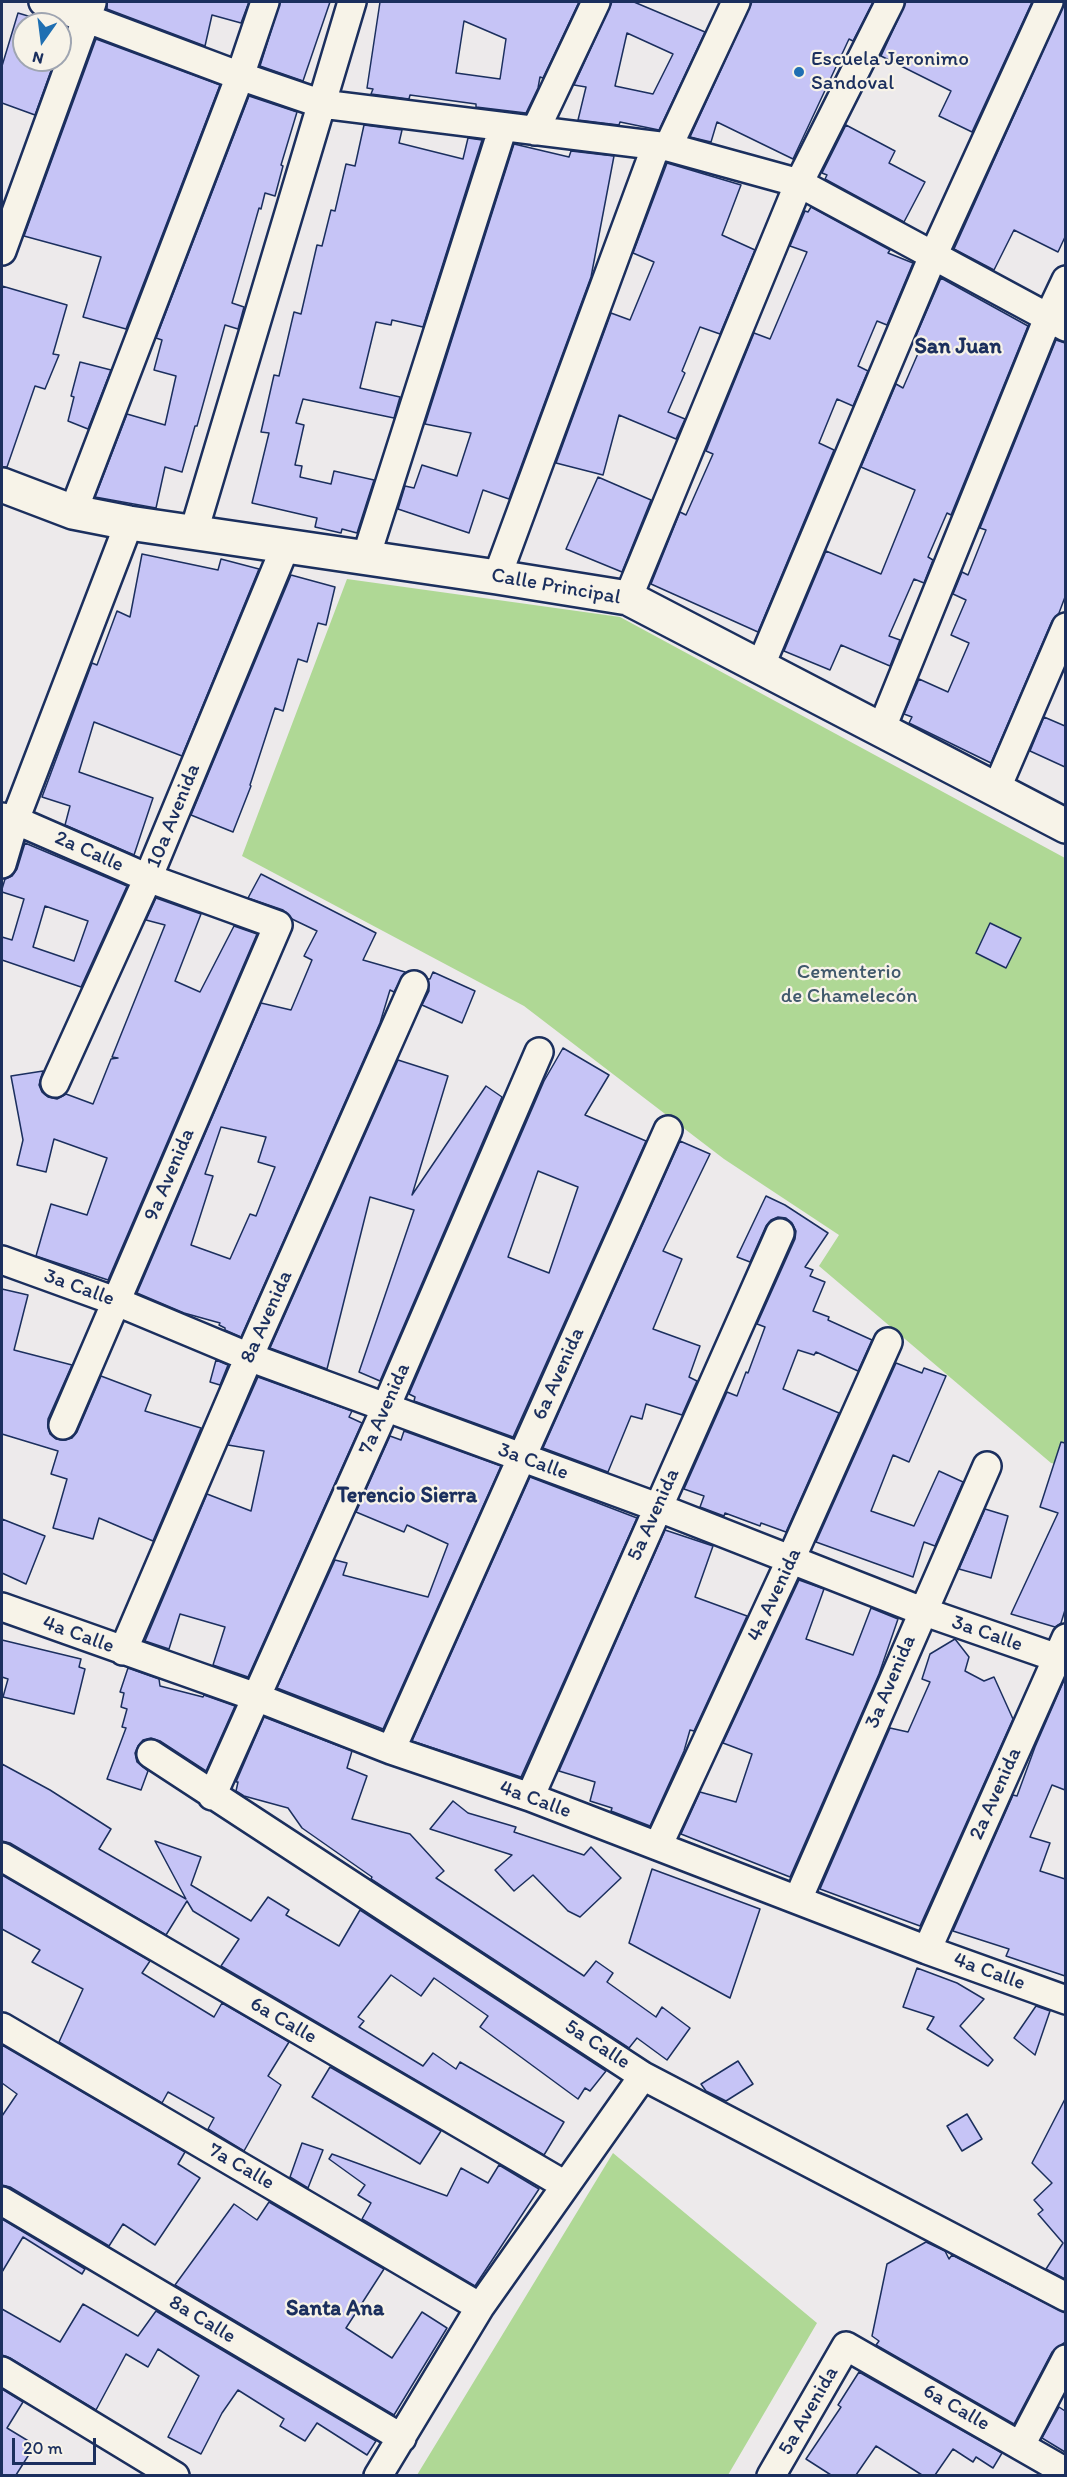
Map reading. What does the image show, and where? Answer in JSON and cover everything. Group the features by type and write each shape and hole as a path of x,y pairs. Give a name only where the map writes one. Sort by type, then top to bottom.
{"street":[{"path":"43,2 90,10 240,76 322,104 662,147 799,183 1057,323"},
{"path":"73,512 240,76 266,2"},
{"path":"194,531 352,2"},
{"path":"535,131 596,2"},
{"path":"497,577 662,147 736,2"},
{"path":"628,598 799,183 890,2"},
{"path":"760,667 933,256 1049,2"},
{"path":"2,250 90,10"},
{"path":"366,557 503,127"},
{"path":"881,730 1057,323 1065,280"},
{"name":"Calle Principal","path":"2,485 73,512 129,523 628,598 1065,826"},
{"path":"2,864 8,818 129,523"},
{"name":"10a Avenida","path":"55,1083 148,878 286,545"},
{"path":"996,790 1065,627"},
{"name":"2a Calle","path":"8,818 148,878 278,925"},
{"name":"9a Avenida","path":"63,1425 278,925"},
{"name":"8a Avenida","path":"123,1651 249,1357 414,985"},
{"name":"7a Avenida","path":"212,1796 386,1407 539,1052"},
{"name":"6a Avenida","path":"391,1750 668,1130"},
{"name":"5a Avenida","path":"530,1797 780,1233"},
{"name":"3a Calle","path":"2,1260 115,1302 249,1357 657,1507 922,1611 1063,1652"},
{"name":"4a Avenida","path":"658,1846 791,1559 888,1342"},
{"name":"3a Avenida","path":"798,1899 987,1466"},
{"name":"4a Calle","path":"2,1607 256,1697 391,1750 530,1797 927,1950 1065,1999"},
{"name":"2a Avenida","path":"927,1950 1063,1652"},
{"name":"5a Calle","path":"151,1754 643,2076 1065,2296"},
{"name":"6a Calle","path":"2,1857 565,2185"},
{"name":"7a Calle","path":"2,2027 480,2307"},
{"path":"378,2475 480,2307 643,2076"},
{"name":"8a Calle","path":"2,2201 402,2438"},
{"name":"5a Avenida","path":"771,2475 846,2346"},
{"name":"6a Calle","path":"846,2346 1065,2472"},
{"path":"1021,2445 1065,2359"},
{"path":"2,2371 176,2475"}],"green space":[{"name":"Cementerio de Chamelecón","path":"347,579 620,617 1065,858 1065,1466 1051,1463 819,1266 839,1235 724,1159 524,1006 242,856"},
{"path":"613,2153 817,2323 728,2475 417,2475"}],"building":[{"path":"107,2 249,2 241,23 212,15 205,46 107,9"},
{"path":"280,2 330,2 303,81 260,66"},
{"path":"380,2 579,2 543,78 540,77 538,88 526,113 410,95 409,99 371,94 373,89 367,88","holes":["464,21 506,39 500,79 456,73"]},
{"path":"612,2 634,2 705,32 659,130 620,122 619,125 578,120 586,87 574,85","holes":["627,33 673,54 653,94 615,86"]},
{"path":"752,2 873,2 853,41 849,39 793,159 717,122 711,142 690,137"},
{"path":"906,2 1032,2 972,132 939,116 951,91 881,56"},
{"path":"1065,2 1065,237 1058,252 1014,230 994,270 954,249"},
{"path":"12,33 12,72 51,72 35,115 2,103 2,66"},
{"path":"96,39 220,85 126,329 83,317 101,257 24,236"},
{"path":"249,96 297,112 281,165 283,166 275,196 265,193 232,303 244,307 238,329 225,325 182,472 165,467 156,508 95,497 127,414 165,425 176,376 154,370 162,340 156,338"},
{"path":"364,125 402,130 399,143 463,159 468,138 482,140 423,327 392,320 391,325 376,322 360,388 400,397 394,418 303,399 296,423 304,425 295,465 302,466 300,477 331,484 334,471 374,480 357,533 342,529 341,533 315,527 317,518 252,503 269,433 261,432 274,375 279,376 294,312 301,314 317,245 322,246 331,210 335,211 346,164 355,166"},
{"path":"846,125 895,151 889,163 925,182 904,222 825,179 827,175 822,173"},
{"path":"514,144 569,157 571,151 614,156 591,277 509,499 483,490 469,533 398,509 405,486 414,488 422,465 457,476 471,433 425,424"},
{"path":"667,163 741,185 722,235 755,250 720,334 700,327 682,371 685,373 668,412 685,419 676,439 619,415 603,475 556,463 611,313 630,320 654,262 633,253"},
{"path":"811,207 890,250 888,253 913,263 887,325 877,321 858,366 868,371 853,406 837,399 819,443 834,450 758,632 651,584 680,512 686,515 713,454 706,451 754,333 770,339 807,252 790,246 805,211 808,212"},
{"path":"941,278 1028,326 951,515 947,513 928,557 933,560 924,583 914,579 889,636 900,640 890,666 841,645 830,670 784,651 826,551 881,574 915,490 861,467 896,384 903,388 923,342 915,338"},
{"path":"2,286 67,305 53,354 59,355 45,389 35,386 7,467 2,467"},
{"path":"1056,340 1065,343 1065,597 1059,613 1052,621 991,763 909,723 912,717 904,714 919,679 948,692 969,643 951,635 966,600 953,594 962,572 968,575 986,530 980,528"},
{"path":"80,362 111,370 88,429 68,421 74,397 71,396"},
{"path":"598,477 651,500 622,572 566,549"},
{"path":"142,554 218,570 221,559 259,569 182,756 94,722 79,772 153,798 134,855 65,825 70,806 42,797 92,663 97,665 117,611 130,617"},
{"path":"291,575 335,587 326,625 318,623 307,662 298,659 283,711 275,708 251,786 233,832 191,815"},
{"path":"1044,717 1065,726 1065,767 1030,751"},
{"path":"25,843 127,886 81,987 2,960 2,937 12,940 24,899 2,892 5,879 12,876 17,869","holes":["45,906 88,921 74,961 33,947"]},
{"path":"261,874 376,933 363,960 405,972 394,992 390,990 380,1023 241,1337 225,1330 219,1325 220,1323 184,1313 137,1293 261,1003 291,1010 312,960 304,956 317,931 292,919 283,910 248,898","holes":["221,1127 266,1137 258,1162 275,1167 256,1216 250,1214 230,1259 191,1245 213,1176 205,1174"]},
{"path":"156,898 201,914 175,981 200,992 234,926 257,934 108,1280 36,1256 51,1204 87,1215 107,1158 54,1139 46,1172 17,1165 23,1140 11,1076 43,1071 39,1085 48,1097 57,1099 66,1094 93,1104 111,1059 118,1058 112,1057 165,925 146,920"},
{"path":"990,923 1021,938 1006,968 976,953"},
{"path":"433,972 475,991 462,1023 422,1005 429,991 428,979"},
{"path":"563,1048 609,1075 585,1115 646,1141 513,1437 414,1401 415,1397 409,1394 544,1081","holes":["538,1171 578,1187 549,1273 508,1257"]},
{"path":"398,1060 448,1076 412,1195 486,1086 502,1097 380,1381 359,1372 414,1210 370,1197 327,1369 270,1348"},
{"path":"680,1141 710,1154 663,1251 682,1259 653,1329 700,1346 689,1377 697,1381 682,1415 646,1404 642,1419 631,1416 608,1472 543,1448"},
{"path":"766,1196 785,1205 828,1233 805,1267 813,1270 810,1276 825,1282 813,1311 872,1340 858,1371 816,1352 814,1355 798,1350 783,1389 839,1413 786,1532 761,1523 760,1526 725,1513 724,1516 700,1507 704,1496 684,1489 727,1392 737,1396 746,1372 748,1373 765,1327 757,1324 795,1239 796,1231 792,1223 786,1218 778,1217 766,1226 750,1262 737,1257"},
{"path":"2,1289 28,1295 14,1350 72,1365 48,1419 50,1434 56,1439 72,1438 77,1432 101,1376 151,1395 145,1411 201,1428 153,1541 99,1518 93,1539 53,1528 67,1479 51,1474 58,1451 2,1434"},
{"path":"216,1360 228,1365 220,1385 210,1382"},
{"path":"896,1363 922,1373 924,1368 946,1376 909,1462 893,1455 871,1511 914,1526 939,1471 963,1482 935,1546 924,1542 913,1577 816,1542"},
{"path":"258,1377 352,1411 349,1417 362,1423 248,1677 213,1665 225,1627 180,1614 169,1649 145,1641 207,1494 251,1511 264,1451 228,1445"},
{"path":"404,1431 501,1466 383,1729 277,1688 335,1560 347,1563 343,1575 428,1597 448,1544 407,1525 404,1532 356,1512 390,1436 401,1440"},
{"path":"1061,1442 1065,1443 1065,1610 1061,1623 1055,1627 1011,1614 1058,1513 1040,1507"},
{"path":"530,1477 637,1518 521,1777 412,1741"},
{"path":"985,1509 1008,1516 991,1578 959,1569"},
{"path":"2,1519 45,1536 26,1584 2,1573"},
{"path":"665,1530 713,1546 695,1597 747,1616 694,1731 690,1730 684,1751 650,1826 611,1811 612,1808 590,1801 595,1782 559,1771"},
{"path":"799,1580 824,1589 806,1639 853,1655 871,1608 898,1619 879,1674 790,1877 681,1834 700,1792 736,1802 752,1754 723,1743"},
{"path":"955,1639 969,1657 965,1671 984,1681 994,1677 1013,1719 920,1926 820,1889 890,1728 908,1732 930,1682 922,1679 930,1654"},
{"path":"2,1640 81,1659 79,1667 85,1669 74,1714 3,1697 8,1679 2,1677"},
{"path":"128,1668 159,1679 160,1686 203,1697 204,1695 235,1706 206,1771 160,1741 151,1738 143,1740 135,1753 137,1762 148,1771 141,1790 107,1779 126,1728 122,1727 127,1709 121,1707 124,1693 120,1692"},
{"path":"1065,1678 1065,1790 1052,1785 1030,1837 1050,1843 1040,1871 1065,1879 1065,1976 1006,1956 1009,1949 953,1931 1013,1795 1017,1796"},
{"path":"264,1717 352,1751 347,1768 367,1776 352,1819 410,1834 444,1871 436,1878 584,1976 596,1961 613,1973 607,1982 656,2017 662,2007 690,2028 667,2060 637,2038 629,2048 371,1879 372,1877 302,1828 288,1808 244,1796 236,1791 238,1782 236,1782"},
{"path":"2,1764 50,1790 111,1829 99,1849 186,1899 155,1841 201,1857 191,1885 251,1921 268,1897 289,1910 286,1915 339,1946 360,1910 606,2071 590,2091 585,2088 578,2099 480,2027 488,2016 434,1978 421,1996 391,1975 358,2017 364,2021 359,2027 423,2066 433,2053 456,2069 460,2062 564,2122 544,2155 221,1966 239,1939 193,1911 187,1901 166,1935 10,1843 2,1841"},
{"path":"453,1801 468,1813 516,1827 514,1832 584,1855 591,1847 621,1878 580,1917 568,1911 533,1875 514,1891 495,1870 512,1855 430,1829"},
{"path":"652,1869 760,1909 730,1998 629,1943"},
{"path":"2,1875 150,1961 142,1973 214,2017 222,2003 289,2042 268,2076 281,2085 244,2151 208,2129 214,2118 168,2092 162,2103 59,2042 83,1989 32,1962 40,1950 2,1929"},
{"path":"917,1968 957,1983 984,1999 960,2026 993,2060 988,2066 927,2029 934,2017 903,2007"},
{"path":"1036,2006 1050,2011 1035,2055 1014,2038"},
{"path":"2,2045 185,2152 178,2164 200,2178 155,2245 123,2224 109,2246 10,2187 2,2185 2,2116 17,2094 2,2083"},
{"path":"738,2061 753,2084 726,2101 706,2091 701,2084"},
{"path":"330,2067 441,2131 420,2164 312,2097"},
{"path":"1065,2099 1065,2279 1046,2269 1063,2243 1038,2214 1043,2210 1034,2200 1052,2183 1032,2163"},
{"path":"967,2114 982,2139 962,2151 947,2126"},
{"path":"302,2143 323,2150 308,2188 290,2177"},
{"path":"332,2154 447,2196 461,2168 488,2183 499,2165 539,2189 475,2286 362,2219 371,2203 358,2195 365,2185 329,2159"},
{"path":"269,2202 384,2269 346,2328 392,2358 422,2312 447,2328 394,2415 175,2285 234,2204 257,2220"},
{"path":"2,2219 85,2269 82,2274 23,2237 2,2272"},
{"path":"926,2242 945,2251 949,2259 952,2255 1065,2313 1065,2342 1052,2352 1014,2424 876,2345 879,2341 872,2336 887,2264"},
{"path":"83,2304 138,2336 156,2311 376,2441 367,2455 317,2423 305,2441 280,2426 284,2419 238,2390 222,2413 201,2454 168,2437 199,2376 158,2349 148,2367 126,2354 96,2410 2,2355 2,2309 60,2342"},
{"path":"859,2372 1002,2453 993,2468 976,2457 973,2462 953,2449 935,2475 922,2475 876,2446 856,2475 831,2475 806,2459 841,2407 838,2405"},
{"path":"2,2389 23,2402 7,2428 35,2445 16,2475 2,2475"},
{"path":"1059,2407 1065,2411 1065,2452 1042,2438"}],"place":[{"name":"Escuela Jeronimo Sandoval","path":"799,72"}],"district":[{"name":"San Juan","path":"958,347"},
{"name":"Terencio Sierra","path":"407,1496"},
{"name":"Santa Ana","path":"335,2309"}]}
